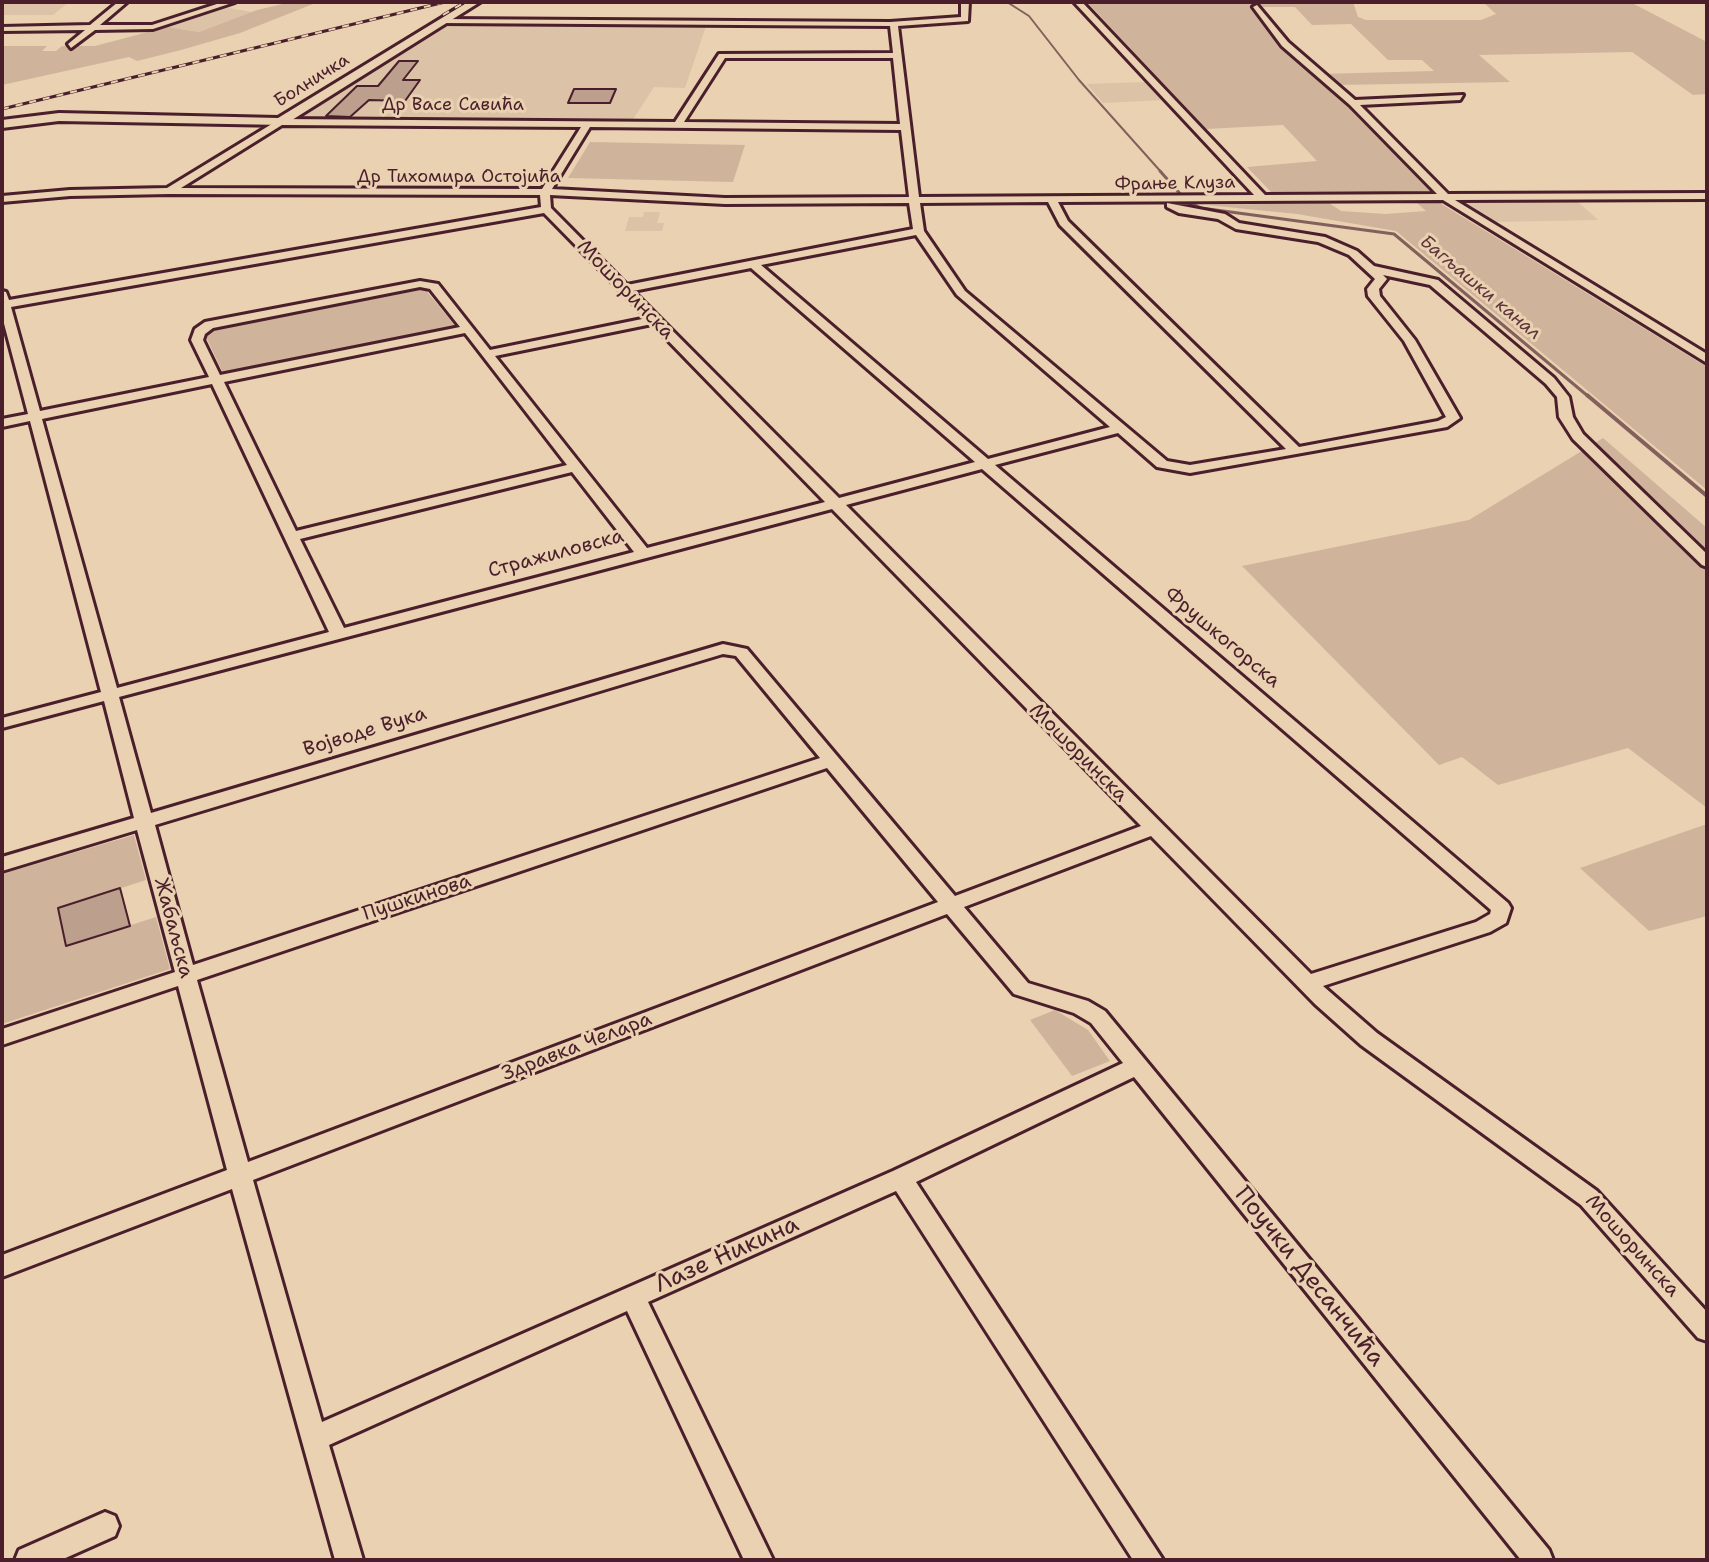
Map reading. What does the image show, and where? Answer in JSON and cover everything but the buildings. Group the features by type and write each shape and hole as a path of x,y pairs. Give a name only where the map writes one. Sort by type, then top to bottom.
{"street":[{"path":"71,46 123,2"},
{"path":"2,29 157,27 231,2"},
{"name":"Болничка","path":"169,191 475,2"},
{"path":"443,21 890,24 965,19 965,2"},
{"name":"Фрање Клуза","path":"1078,2 1262,198"},
{"path":"1257,7 1285,44 1353,103 1446,198 1707,359"},
{"path":"890,24 894,25 919,231 961,293 1162,464 1190,469 1442,424 1453,418 1409,340 1374,296 1373,289 1387,277"},
{"path":"678,125 720,56 897,55"},
{"path":"1353,103 1460,97"},
{"name":"Др Васе Савића","path":"2,124 59,117 905,127"},
{"path":"3,301 546,209 545,192 587,125"},
{"name":"Др Тихомира Остојића","path":"2,199 70,193 169,191 545,192 725,201 915,202"},
{"path":"1262,198 1707,196"},
{"name":"Фрање Клуза","path":"915,202 1262,198"},
{"path":"1165,199 1183,211 1225,217 1233,225 1330,242 1353,253 1371,269 1387,277 1434,282 1550,381 1563,397 1566,417 1578,436 1707,562"},
{"path":"1053,202 1064,223 1294,450"},
{"name":"Мошоринска","path":"546,209 1307,983 1369,1039 1589,1198 1707,1330"},
{"path":"625,289 919,231"},
{"name":"Фрушкогорска","path":"752,263 1501,908 1499,918 1483,927 1307,983"},
{"path":"338,633 197,340 199,332 209,325 420,284 434,286 642,552"},
{"name":"Жабаљска","path":"3,301 37,416 109,695 240,1176 349,1560"},
{"path":"488,354 655,320"},
{"path":"2,423 468,329"},
{"name":"Стражиловска","path":"2,723 1121,428"},
{"path":"292,537 576,467"},
{"name":"Војводе Вука","path":"2,864 702,655 723,649 741,652"},
{"name":"Поучки Десанчића","path":"741,652 1021,989 1098,1017 1539,1560"},
{"name":"Пушкинова","path":"2,1037 832,760"},
{"name":"Здравка Челара","path":"2,1266 1153,828"},
{"name":"Лазе Никина","path":"313,1439 901,1178 1137,1066"},
{"path":"901,1178 1149,1560"},
{"path":"633,1297 759,1560"},
{"path":"29,1560 105,1526"}],"shaded area":[{"path":"2,2 69,2 53,15 2,15"},
{"path":"291,2 318,2 240,33 181,50 137,61 129,57 2,85 2,46 47,46 42,51 56,51 62,46 95,46 167,27 199,32 257,10"},
{"path":"1087,2 1353,2 1358,17 1366,20 1481,20 1496,14 1484,3 1634,4 1707,42 1707,94 1693,95 1632,52 1479,55 1510,82 1335,85 1320,74 1434,71 1422,60 1388,60 1351,24 1312,25 1295,7 1254,7 1283,46 1308,70 1331,85 1436,195 1274,195 1247,167 1317,161 1283,125 1206,129"},
{"path":"223,7 252,12 199,32 167,27"},
{"path":"446,23 706,26 685,88 654,87 632,121 298,119"},
{"path":"1148,82 1165,100 1103,103 1087,84"},
{"path":"590,142 745,145 733,182 568,178"},
{"path":"1577,201 1598,220 1491,222 1458,202"},
{"path":"1416,202 1440,203 1707,367 1707,490 1396,231 1297,214 1207,205 1329,203 1341,211 1385,214 1426,211"},
{"path":"644,212 660,212 657,223 664,223 662,231 625,231 629,217 643,217"},
{"path":"424,288 456,327 223,373 206,337 218,327"},
{"path":"1603,438 1707,528 1707,808 1628,748 1498,785 1462,757 1439,765 1242,566 1469,520"},
{"path":"1707,824 1707,916 1649,931 1580,868"},
{"path":"134,835 146,880 59,908 66,946 156,917 170,969 2,1024 2,874"},
{"path":"1055,1010 1088,1030 1110,1061 1072,1076 1030,1020"}],"waterway":[{"name":"Багљашки канал","path":"1007,2 1029,16 1079,80 1162,173"},
{"name":"Багљашки канал","path":"1160,171 1182,196"},
{"name":"Багљашки канал","path":"1189,203 1201,208 1394,234 1589,397"},
{"name":"Багљашки канал","path":"1587,395 1707,496"}],"railway":[{"path":"2,109 445,2"},
{"path":"443,15 465,2"}]}
